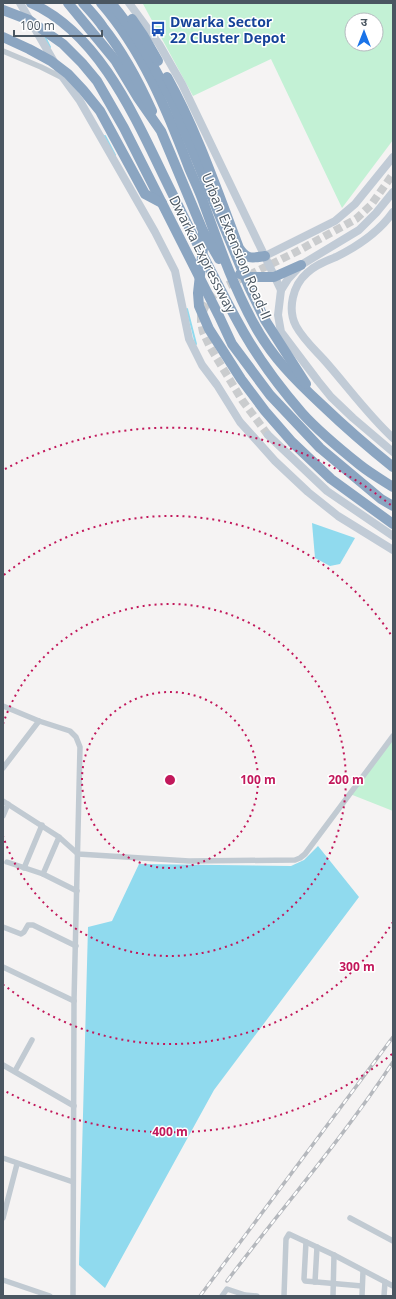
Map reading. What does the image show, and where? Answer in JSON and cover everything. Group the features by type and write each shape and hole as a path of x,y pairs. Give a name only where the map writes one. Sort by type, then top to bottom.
{"highway":[{"name":"Dwarka Expressway","path":"31,3 53,14 95,54 137,120 182,214 245,334 264,364 302,414 361,466 393,487"},
{"path":"68,3 115,60 138,98 161,131"},
{"path":"83,3 103,26 122,54 144,92 202,231 218,257 231,269 251,278 274,277 301,265"},
{"name":"Urban Extension Road-II","path":"101,3 131,42 162,103 178,137 223,260 254,325 272,353 297,382 340,423 393,467"},
{"path":"111,3 131,30 157,72 172,101 237,252 251,258 265,256"},
{"path":"120,3 143,35 175,92 217,190 248,286 265,320 317,401"},
{"name":"Dwarka Expressway","path":"3,10 29,20 62,44 82,63 97,81 140,158 220,316 232,344 270,395 320,448 381,499 393,506"},
{"path":"3,37 30,48 51,61 68,74 84,90 100,111 145,194 162,203"},
{"path":"202,231 203,248 198,293 199,306 209,329 241,379 292,442 331,479 393,524"},
{"path":"223,260 230,259 237,252"}],"street":[{"path":"20,3 64,79 80,101 175,271 189,339 202,365 217,385 240,422 275,462 312,496 338,516 393,550"},
{"path":"129,3 159,44 182,84 281,290"},
{"path":"3,51 41,67 64,79"},
{"path":"265,256 335,221 355,204 393,157"},
{"path":"393,192 376,213 359,230 301,265 288,279 281,290 278,315 281,332 331,397 393,452"},
{"path":"393,212 388,219 368,238 341,254 312,268 306,273 297,285 292,303 292,313 295,325 303,337 371,416 393,438"},
{"path":"268,435 327,492 393,536"},
{"path":"3,706 39,721 70,731 78,740 81,753 74,1001 73,1296"},
{"path":"3,768 39,721"},
{"path":"3,816 6,803 59,837 78,854 189,861 295,860 305,854 393,736"},
{"path":"24,868 42,825"},
{"path":"43,874 59,837"},
{"path":"7,862 43,874 77,891"},
{"path":"3,927 21,934 28,925 33,925 76,946"},
{"path":"3,967 74,1001"},
{"path":"15,1071 32,1040"},
{"path":"3,1065 74,1106"},
{"path":"3,1158 73,1182"},
{"path":"3,1218 17,1164"},
{"path":"350,1218 393,1241"},
{"path":"284,1296 286,1237 291,1234 393,1286"},
{"path":"306,1242 305,1282 362,1286"},
{"path":"315,1282 317,1247"},
{"path":"333,1296 334,1255"},
{"path":"362,1296 363,1271"},
{"path":"3,1280 50,1296"},
{"path":"384,1296 385,1282"},
{"path":"222,1296 228,1289 241,1294 257,1296"}],"green space":[{"path":"144,3 393,3 393,140 342,208 271,59 193,96 143,4"},
{"path":"393,737 393,811 350,794"}],"water":[{"path":"312,523 355,538 340,564 330,566 315,558"},
{"path":"318,846 359,897 214,1090 105,1288 79,1265 88,927 112,921 139,864 291,866 304,860"}],"waterway":[{"path":"45,37 50,47"},
{"path":"105,136 115,155"},
{"path":"187,309 196,344"}],"tunnel":[{"path":"268,435 242,400 210,347 203,332 201,322 201,316 205,307 213,296 224,287 296,252 356,219 371,205 393,174"}],"railway":[{"path":"200,1296 393,1037"},
{"path":"227,1281 354,1118 393,1062"}],"place":[{"name":"Dwarka Sector 22 Cluster Depot","path":"158,29"}]}
